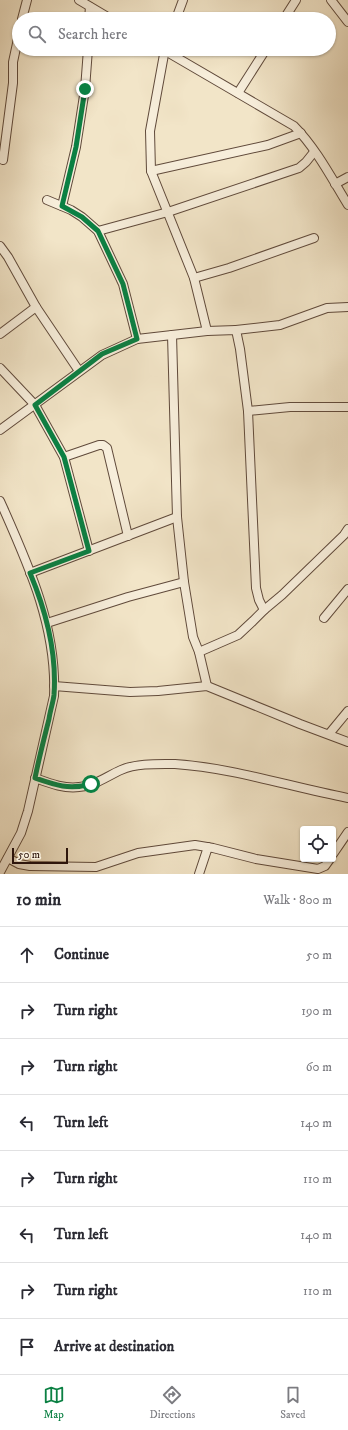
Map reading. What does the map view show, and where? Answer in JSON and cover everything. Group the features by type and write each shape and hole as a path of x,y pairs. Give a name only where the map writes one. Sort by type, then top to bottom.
{"street":[{"path":"23,12 26,0"},
{"path":"79,0 99,12"},
{"path":"179,12 183,0"},
{"path":"288,12 296,0"},
{"path":"331,0 348,22"},
{"path":"90,7 90,12"},
{"path":"3,160 13,83 14,56"},
{"path":"62,206 76,147 85,89 87,56"},
{"path":"163,56 150,131 151,172 194,278 207,331"},
{"path":"174,56 285,120 301,133 348,205"},
{"path":"238,93 262,56"},
{"path":"151,172 268,145 301,133"},
{"path":"98,231 168,212 298,168 306,162 314,152"},
{"path":"335,184 348,177"},
{"path":"47,200 82,217 98,231 123,284 137,339"},
{"path":"194,278 229,268 314,238"},
{"path":"0,246 8,257 36,307 79,371"},
{"path":"0,334 36,307"},
{"path":"0,430 102,354 137,339 280,325 327,308 348,307"},
{"path":"236,330 248,411 256,588 259,600 264,610"},
{"path":"172,335 177,517 184,582 193,637 199,652 207,686"},
{"path":"0,368 35,405 64,457 89,551"},
{"path":"248,411 290,407 348,407"},
{"path":"64,457 103,445 107,448 128,536"},
{"path":"0,502 24,555 38,592 52,646 54,686 52,704 35,778 33,794 21,833 0,872"},
{"path":"30,573 177,517"},
{"path":"199,652 238,635 282,595 344,535 348,529"},
{"path":"47,623 128,596 184,582"},
{"path":"324,618 348,589"},
{"path":"54,686 130,692 207,686 348,742"},
{"path":"329,734 348,711"},
{"path":"35,778 56,786 79,788 101,781 122,770 132,767 175,764 209,768 258,777 348,798"},
{"path":"336,850 348,832"},
{"path":"8,858 19,864 30,866 96,867 138,853 195,845 256,859 318,869 325,866 328,862"},
{"path":"199,874 208,847"}],"route":[{"path":"85,89 76,147 62,206 82,217 98,231 123,284 137,339 102,354 35,405 64,457 89,551 30,573 38,592 47,623 52,646 54,675 54,696 35,778 56,786 69,788 79,788 91,784"}]}
